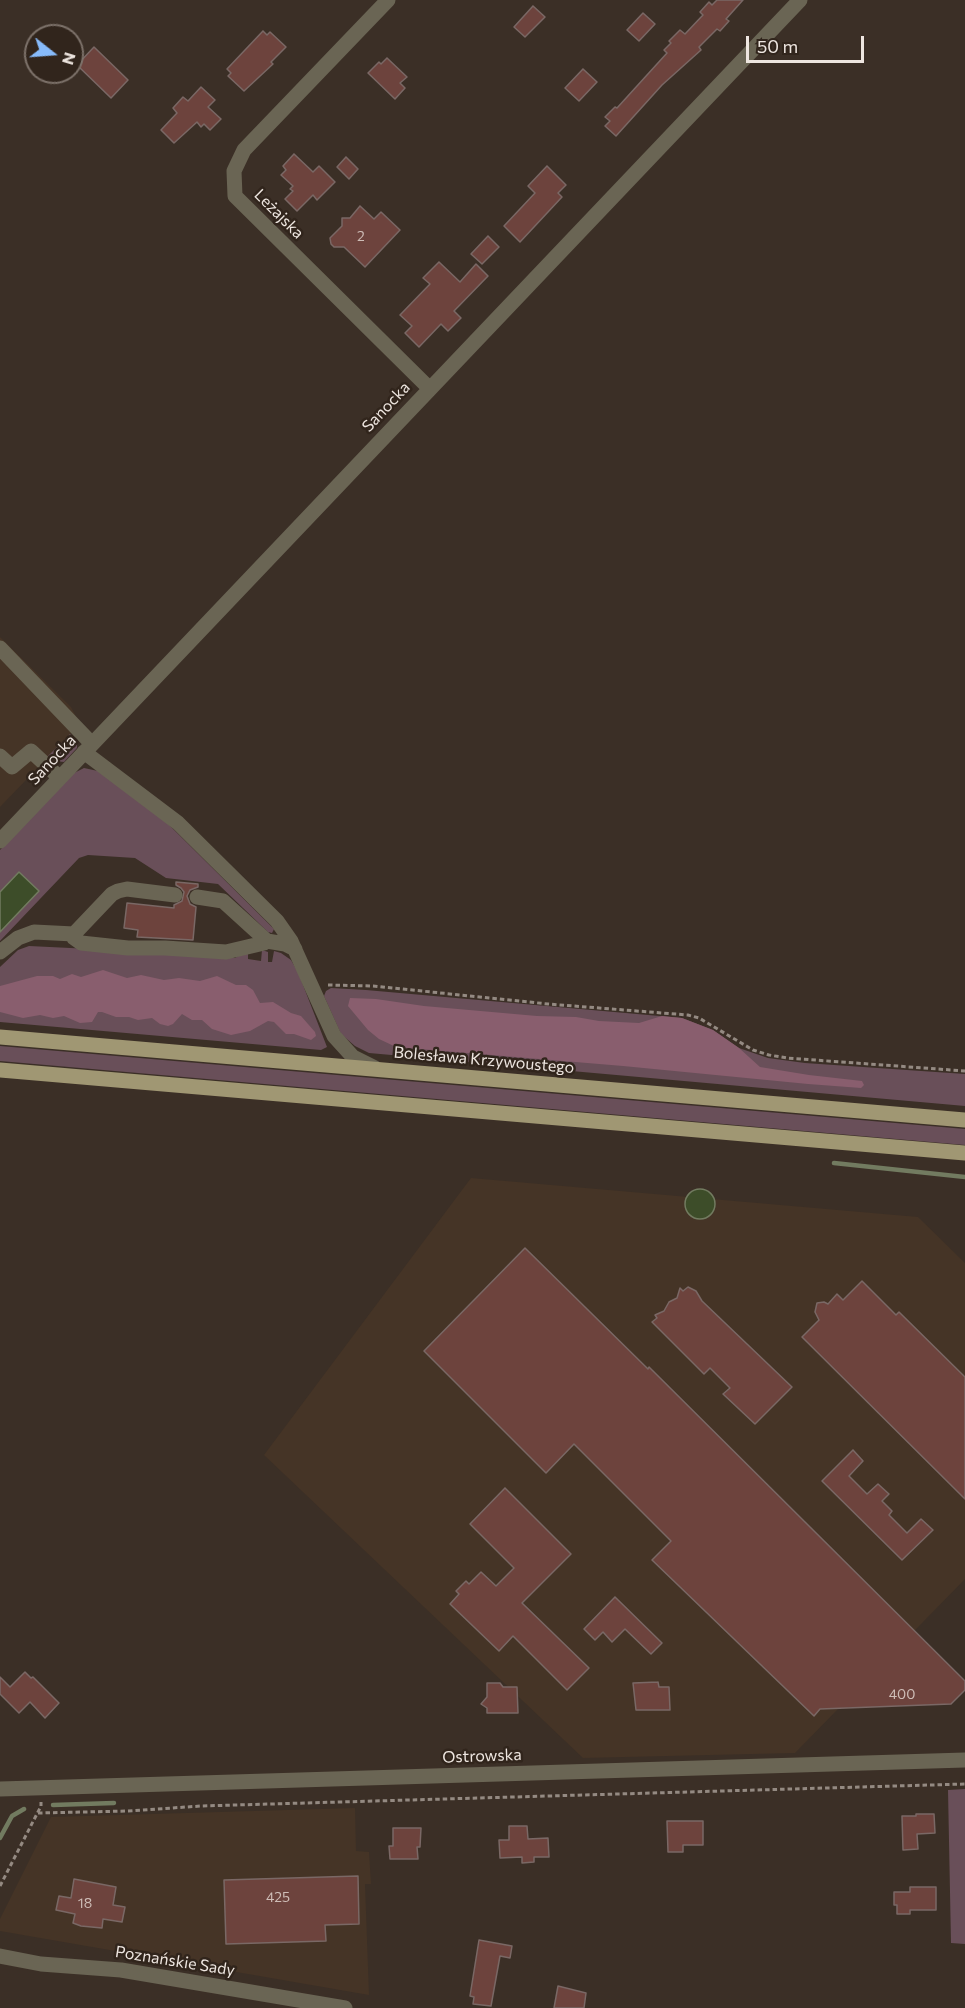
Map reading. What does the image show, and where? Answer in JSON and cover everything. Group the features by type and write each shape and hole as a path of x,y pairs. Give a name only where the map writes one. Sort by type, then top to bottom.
{"main road":[{"name":"Bolesława Krzywoustego","path":"0,1037 965,1120"},
{"path":"0,1070 965,1153"}],"street":[{"name":"Leżajska","path":"388,0 244,150 234,171 235,196 429,388"},
{"name":"Sanocka","path":"0,841 800,0"},
{"path":"0,648 88,748 178,823 277,921 295,949 334,1036 353,1057 378,1069"},
{"path":"0,756 12,767 31,751 60,778"},
{"path":"74,934 112,894 118,891 127,889 175,895"},
{"path":"197,897 223,901 267,941 285,944 295,949"},
{"path":"0,952 27,934 42,932 74,934"},
{"path":"74,934 74,938 87,944 217,952 264,944 267,941"},
{"name":"Ostrowska","path":"0,1789 965,1760"},
{"name":"Poznańskie Sady","path":"0,1956 41,1964 143,1973 345,2008"}],"path":[{"path":"332,985 373,986 688,1015 699,1018 746,1046 769,1055 965,1071"},
{"path":"38,1813 965,1784"},
{"path":"0,1886 41,1806 41,1787"}],"shaded area":[{"path":"0,637 71,707 80,724 0,807"},
{"path":"70,734 77,748 64,762 54,761 48,756"},
{"path":"84,768 98,771 161,817 274,929 272,933 268,932 218,884 166,878 135,858 88,855 79,858 0,941 0,850 72,774"},
{"path":"19,872 39,891 0,932 0,892"},
{"path":"29,946 235,958 248,950 248,959 261,961 262,950 268,952 268,962 272,962 274,951 281,953 291,960 298,972 327,1047 321,1050 0,1022 0,967 18,950"},
{"path":"103,970 127,978 141,975 164,980 179,978 200,981 217,976 236,985 246,985 253,990 260,1003 273,1002 301,1016 316,1036 311,1040 294,1034 286,1034 274,1022 268,1021 250,1031 231,1035 212,1029 202,1020 192,1020 182,1014 168,1026 152,1018 138,1020 116,1017 102,1012 98,1012 92,1022 80,1023 64,1016 53,1018 40,1015 23,1018 0,1012 0,986 37,976 53,976 60,979 72,974 81,977"},
{"path":"331,988 682,1018 713,1030 739,1048 768,1058 805,1063 965,1074 965,1106 369,1053 355,1046 341,1034 324,996"},
{"path":"350,998 537,1016 576,1017 599,1021 639,1023 662,1016 682,1018 713,1030 739,1048 760,1067 862,1081 864,1085 861,1088 808,1084 396,1047 379,1039 368,1030 348,1006"},
{"path":"0,1046 965,1129 965,1145 0,1061"},
{"path":"471,1178 918,1217 965,1263 965,1579 795,1753 583,1758 264,1455"},
{"path":"700,1189 711,1193 715,1204 711,1215 700,1219 689,1215 685,1204 689,1193"},
{"path":"965,1789 965,1944 951,1943 948,1790"},
{"path":"355,1808 356,1851 369,1852 371,1884 365,1884 369,1995 0,1931 0,1919 51,1817"}],"building":[{"path":"717,0 743,0 726,19 729,21 720,31 717,29 699,47 701,50 662,85 616,136 605,126 610,121 605,117 615,107 617,108 667,53 664,50 671,43 669,41 680,30 685,34 703,15 700,12 709,2 712,5"},
{"path":"533,6 545,17 525,37 514,27"},
{"path":"643,13 655,24 639,41 627,30"},
{"path":"263,31 267,35 270,32 286,47 271,62 273,64 244,91 228,76 231,73 227,69"},
{"path":"94,47 128,80 111,98 84,72 84,58"},
{"path":"387,58 407,77 400,83 405,88 395,99 368,73 379,62 381,64"},
{"path":"583,69 597,82 579,101 565,88"},
{"path":"201,87 215,100 208,107 221,119 210,130 204,124 201,127 197,122 174,143 161,130 177,113 173,108 183,97 188,101"},
{"path":"294,154 313,172 319,166 335,182 317,200 313,195 297,211 285,199 293,191 290,189 293,186 281,175 286,170 283,166"},
{"path":"346,157 358,169 349,179 337,167"},
{"path":"547,166 566,185 558,193 562,197 520,242 504,226 535,193 528,186"},
{"path":"360,206 374,219 381,212 400,230 365,267 344,247 334,247 330,238 342,226 342,218 350,218"},
{"path":"488,236 499,247 482,264 471,254"},
{"path":"439,262 460,282 476,264 488,276 454,311 461,318 448,331 441,324 419,347 405,333 412,326 400,315 430,284 423,278"},
{"path":"176,882 198,884 198,887 190,890 187,896 190,904 196,907 193,940 137,937 138,930 124,928 127,903 174,908 174,905 182,901 184,892 176,885"},
{"path":"525,1248 648,1369 649,1367 965,1681 965,1690 951,1704 820,1709 814,1716 652,1560 671,1541 574,1444 546,1473 424,1351"},
{"path":"862,1281 896,1315 899,1312 965,1377 965,1499 802,1337 819,1320 815,1312 817,1303 828,1304 837,1294 843,1300"},
{"path":"688,1287 696,1291 702,1301 792,1387 755,1424 723,1394 730,1388 710,1368 704,1374 652,1322 657,1318 655,1315 664,1311 669,1302 677,1298 680,1288 683,1291"},
{"path":"853,1450 863,1461 849,1476 867,1494 878,1484 889,1494 882,1501 892,1511 889,1515 907,1533 921,1519 933,1530 902,1560 822,1481"},
{"path":"505,1488 571,1554 522,1603 589,1668 567,1690 513,1636 499,1651 450,1604 459,1594 456,1591 466,1581 469,1584 481,1572 496,1586 514,1568 470,1524"},
{"path":"615,1597 662,1643 651,1654 625,1629 612,1642 603,1632 595,1640 584,1629"},
{"path":"25,1672 59,1703 45,1718 30,1702 19,1713 0,1694 0,1677 10,1687"},
{"path":"658,1682 659,1687 669,1687 670,1710 636,1710 633,1683"},
{"path":"487,1683 500,1683 503,1687 517,1687 518,1713 487,1713 487,1708 481,1704 487,1697"},
{"path":"916,1814 934,1814 935,1833 917,1834 918,1849 903,1850 902,1816 916,1816"},
{"path":"667,1821 703,1821 703,1845 683,1845 683,1852 668,1852"},
{"path":"509,1826 527,1826 528,1839 548,1838 549,1857 534,1857 534,1862 522,1863 522,1857 500,1858 499,1840 509,1840"},
{"path":"393,1828 421,1828 420,1847 417,1847 418,1859 390,1859 389,1846 393,1846"},
{"path":"358,1876 359,1924 325,1925 326,1941 226,1944 224,1880"},
{"path":"74,1879 116,1887 113,1905 125,1907 122,1922 103,1919 102,1928 81,1926 73,1923 75,1914 56,1910 59,1896 71,1898"},
{"path":"910,1887 936,1887 936,1910 910,1910 910,1914 897,1914 894,1892 910,1892"},
{"path":"479,1940 512,1946 510,1958 500,1956 491,2006 473,2004 474,1997 470,1996"},
{"path":"558,1986 586,1993 584,2008 554,2008"}],"waterway":[{"path":"834,1163 965,1177"},
{"path":"53,1805 114,1803"},
{"path":"0,1838 12,1816 24,1809"}]}
